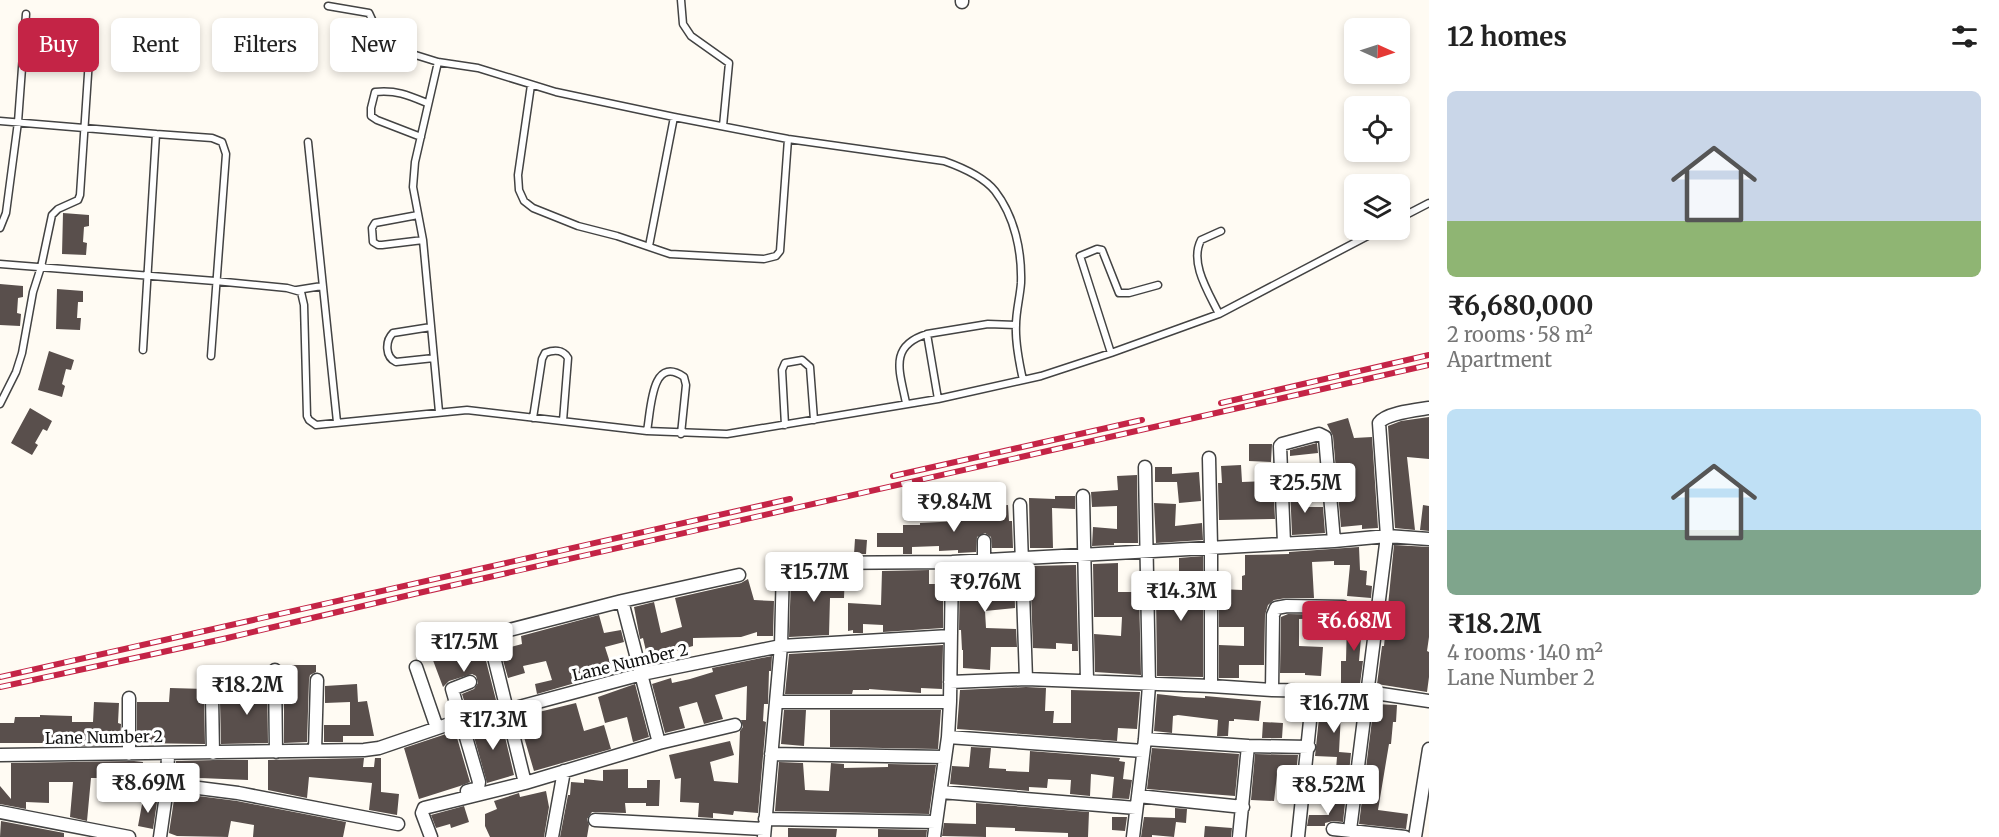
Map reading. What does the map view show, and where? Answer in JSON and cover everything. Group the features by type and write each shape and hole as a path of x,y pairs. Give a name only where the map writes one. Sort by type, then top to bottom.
{"street":[{"path":"1350,830 1387,536 1379,423 1382,418 1429,408"},
{"path":"1284,543 1280,446 1319,434 1325,437 1334,541"},
{"path":"1209,458 1211,686"},
{"path":"1132,837 1149,684 1145,466"},
{"path":"1083,496 1087,681"},
{"path":"1020,505 1026,679"},
{"path":"764,828 781,646 783,565 952,562 1334,541 1387,536 1429,539"},
{"path":"984,541 984,560"},
{"path":"934,837 948,736 952,562"},
{"path":"525,783 490,635 622,601 739,575"},
{"path":"622,601 660,743"},
{"path":"1272,690 1273,615 1276,608 1343,606"},
{"name":"Lane Number 2","path":"0,755 276,752 379,748 461,720 508,710 642,674 781,646 950,636"},
{"path":"416,667 437,728"},
{"path":"275,670 276,752"},
{"path":"951,682 1026,679 1313,692 1368,692 1429,701"},
{"path":"315,751 317,680"},
{"path":"428,803 476,789 479,786 452,689 470,682"},
{"path":"1298,837 1313,692"},
{"path":"212,697 213,753"},
{"path":"129,698 129,754"},
{"path":"776,702 950,702"},
{"path":"431,837 422,813 424,808 525,783 660,743 735,725"},
{"path":"948,736 1144,745 1309,747"},
{"path":"1239,837 1248,746"},
{"path":"1415,837 1424,824 1429,749"},
{"path":"160,837 167,784 168,753"},
{"path":"771,754 944,758"},
{"path":"552,837 564,771"},
{"path":"167,784 237,793 398,824"},
{"path":"941,792 1243,807"},
{"path":"0,812 129,837"},
{"path":"595,820 764,828 936,822"},
{"path":"1333,829 1405,837"}],"lane":[{"path":"681,0 683,24 692,36 729,63 723,126"},
{"path":"328,6 369,14 381,39 393,48 438,62 478,68 531,85 674,117 788,139 944,161 966,170 986,182 995,191 1010,218 1019,246 1021,284 1016,325 1023,380"},
{"path":"0,228 6,213 18,122 26,14"},
{"path":"438,62 414,162 414,178 423,240 439,412"},
{"path":"0,404 16,372 22,353 33,292 52,215 58,209 78,200 80,195 88,72"},
{"path":"531,85 518,175 519,190 524,201 533,208 578,226 670,254 764,259 776,256 780,251 788,139"},
{"path":"421,137 377,120 371,116 371,108 375,92 388,91 405,94 427,103"},
{"path":"649,246 674,117"},
{"path":"0,121 212,138 224,145 226,154 211,356"},
{"path":"142,350 156,134"},
{"path":"308,142 337,422"},
{"path":"1410,213 1429,203"},
{"path":"418,215 375,223 372,228 373,242 382,245 423,240"},
{"path":"1219,314 1201,274 1197,253 1201,240 1221,231"},
{"path":"297,290 301,292 304,304 307,416 316,424 467,410 681,434 727,434 938,399 1023,380 1111,353 1219,314 1360,240"},
{"path":"1111,353 1080,256 1097,249 1102,250 1119,293 1129,293 1158,285"},
{"path":"0,264 147,275 297,290 322,286"},
{"path":"906,404 899,357 903,348 910,341 927,334 988,324 1016,325"},
{"path":"431,327 393,333 387,340 387,347 392,360 396,362 434,358"},
{"path":"927,334 938,399"},
{"path":"533,418 542,359 545,353 557,351 563,352 568,358 563,421"},
{"path":"785,425 782,370 785,363 789,361 802,360 810,367 814,420"},
{"path":"648,430 655,384 664,372 671,372 684,377 687,385 681,434"}],"building":[{"path":"63,213 89,215 89,226 84,227 83,242 87,243 86,255 62,254"},
{"path":"0,284 23,286 23,297 18,298 17,313 21,314 20,326 0,325"},
{"path":"57,289 83,291 83,302 78,302 77,318 81,318 80,330 56,329"},
{"path":"49,351 74,360 71,370 66,369 62,384 65,386 62,397 38,390"},
{"path":"30,408 52,421 47,431 43,429 35,443 38,445 32,455 11,443"},
{"path":"1429,417 1429,459 1407,457 1415,530 1395,528 1388,426 1401,421"},
{"path":"1348,418 1354,438 1372,437 1378,528 1362,529 1362,525 1341,527 1333,436 1327,424"},
{"path":"1317,443 1318,453 1290,456 1290,450"},
{"path":"1249,444 1272,444 1271,462 1249,461"},
{"path":"1241,465 1242,482 1268,481 1268,499 1274,499 1275,519 1219,520 1218,483 1222,483 1221,466"},
{"path":"1155,467 1172,467 1172,474 1199,472 1201,501 1179,503 1177,482 1155,482"},
{"path":"1137,475 1138,543 1092,546 1093,527 1117,529 1117,506 1092,507 1091,492 1118,490 1117,476"},
{"path":"1290,487 1306,487 1306,507 1323,507 1325,533 1292,535"},
{"path":"1055,496 1075,496 1075,509 1052,508 1053,548 1030,548 1029,498 1055,499"},
{"path":"1154,503 1176,504 1175,526 1202,523 1203,540 1156,543"},
{"path":"1008,505 1009,521 1012,521 1013,548 992,548 991,537 985,533 977,537 976,552 939,551 939,546 912,547 912,554 903,554 903,547 877,547 877,533 903,533 903,525 960,521 961,514 991,515 991,506"},
{"path":"1423,505 1429,506 1429,531 1420,530"},
{"path":"855,539 867,540 866,554 854,554"},
{"path":"1394,545 1429,547 1427,692 1377,684 1382,646 1384,646"},
{"path":"1359,547 1360,570 1367,571 1366,585 1372,586 1371,598 1347,596 1350,565 1334,565 1334,561 1312,562 1314,598 1286,598 1274,600 1268,605 1265,615 1264,665 1239,665 1239,678 1219,678 1219,645 1244,646 1244,627 1219,627 1219,589 1242,590 1245,555 1289,554 1289,552"},
{"path":"1203,556 1203,677 1157,676 1157,584 1179,584 1179,558"},
{"path":"1118,563 1118,592 1139,592 1141,675 1095,672 1094,634 1121,636 1122,617 1094,617 1093,564"},
{"path":"1076,565 1078,651 1072,651 1072,644 1056,643 1056,649 1033,648 1030,566"},
{"path":"1014,567 1015,608 985,611 986,628 1016,629 1017,647 991,647 990,670 963,668 961,630 959,630 960,570"},
{"path":"929,570 929,584 943,584 943,628 883,632 883,625 863,624 863,633 848,631 848,603 881,605 882,571"},
{"path":"817,571 845,571 844,598 830,598 829,635 789,637 791,577 817,579"},
{"path":"748,579 754,600 774,601 773,636 757,636 757,632 741,637 693,638 693,646 664,654 665,660 649,664 643,638 640,639 634,607 654,602 661,633 682,627 675,598 741,583"},
{"path":"1288,614 1340,615 1340,618 1299,619 1299,646 1323,647 1321,676 1305,675 1305,673 1280,673 1281,617"},
{"path":"599,615 604,633 621,630 624,642 605,647 613,672 537,694 535,684 552,680 546,661 523,666 525,673 508,678 501,653 504,652 503,649 522,644 521,636"},
{"path":"1347,620 1367,620 1366,638 1361,638 1359,661 1363,661 1360,684 1341,683 1341,661 1346,661"},
{"path":"459,638 464,662 485,657 497,704 467,710 462,694 474,689 478,683 476,676 472,674 449,681 443,687 428,647"},
{"path":"943,645 942,689 921,688 921,693 869,689 853,690 852,694 785,694 789,654"},
{"path":"772,656 768,704 764,704 763,721 766,722 758,813 734,811 733,815 713,813 713,818 698,817 699,803 680,802 681,778 675,779 669,755 730,741 734,755 710,762 714,781 738,783 740,731 743,727 741,720 746,720 747,686 715,695 723,719 704,724 697,702 679,707 685,728 665,733 652,684 671,678 672,683 690,679 713,672 712,668"},
{"path":"284,665 316,665 316,672 310,675 309,680 307,742 284,743"},
{"path":"248,676 267,677 268,743 221,744 220,702 247,702"},
{"path":"357,684 358,702 367,701 374,736 343,736 343,742 324,742 324,725 350,725 350,702 325,703 325,686"},
{"path":"635,684 649,737 633,742 627,717 605,723 598,697"},
{"path":"170,688 206,689 204,697 205,744 137,743 137,702 169,702"},
{"path":"1046,688 1045,711 1054,711 1053,723 1071,723 1071,690 1140,692 1137,729 1118,728 1117,741 957,729 960,690"},
{"path":"1157,694 1261,701 1259,721 1234,719 1234,721 1229,721 1228,736 1217,736 1218,720 1178,715 1173,716 1172,733 1154,731"},
{"path":"1321,699 1358,700 1356,715 1341,713 1339,752 1351,753 1348,783 1335,782 1337,757 1315,756"},
{"path":"94,702 119,703 120,745 70,746 70,740 50,739 50,743 0,743 0,723 14,723 15,717 40,717 40,715 72,716 72,722 93,722"},
{"path":"576,703 584,731 604,725 611,749 534,771 518,717"},
{"path":"1374,704 1397,705 1396,722 1393,722 1378,810 1408,814 1406,829 1359,824"},
{"path":"784,710 806,710 804,746 781,744"},
{"path":"830,710 941,710 938,749 830,747"},
{"path":"501,720 514,775 487,783 471,726"},
{"path":"1263,722 1283,723 1282,738 1262,738"},
{"path":"455,731 470,782 419,799 404,748"},
{"path":"971,747 991,748 989,768 1006,769 1006,771 1029,772 1030,751 1120,758 1119,761 1125,762 1123,779 1132,780 1129,799 1112,798 1114,777 1091,774 1090,796 1070,794 1071,780 1048,779 1047,788 1029,787 1029,791 950,784 952,766 969,767"},
{"path":"1152,748 1239,754 1235,796 1147,789"},
{"path":"1255,754 1298,755 1296,775 1277,775 1274,801 1251,800"},
{"path":"364,758 363,767 374,767 375,758 381,758 381,792 399,794 397,815 369,810 372,783 309,777 307,798 268,790 268,760"},
{"path":"248,760 248,780 176,777 176,761"},
{"path":"143,762 142,774 111,771 111,778 91,778 87,821 70,817 73,782 49,782 49,803 26,802 26,809 0,804 0,786 11,799 11,763"},
{"path":"779,762 803,763 805,790 829,791 831,763 844,764 844,768 888,767 888,764 936,765 929,814 775,811"},
{"path":"628,769 628,788 647,788 647,780 660,780 659,806 646,806 646,803 625,803 626,813 592,812 587,819 589,825 587,837 560,837 571,782 584,783 584,779 603,781 603,770"},
{"path":"1312,777 1328,779 1326,797 1311,795"},
{"path":"546,791 549,807 544,837 490,837 485,826 485,814 497,809 494,801 519,793 520,797"},
{"path":"175,793 237,801 346,822 343,837 253,837 254,825 231,821 228,837 177,836 169,833"},
{"path":"143,799 157,802 153,829 138,826"},
{"path":"976,803 1089,812 1088,837 1068,837 1068,833 1015,831 1015,828 986,827 986,837 942,836 944,823 976,824"},
{"path":"1329,803 1345,803 1343,822 1333,821 1325,823 1325,826 1307,826 1309,815 1329,815"},
{"path":"464,806 469,822 451,828 450,824 436,828 431,815"},
{"path":"1175,808 1187,809 1186,823 1176,822 1174,837 1152,835 1152,837 1141,837 1144,817 1175,818"},
{"path":"1112,817 1127,817 1125,831 1112,830"},
{"path":"1,821 64,833 64,837 0,837"},
{"path":"1205,826 1232,828 1231,837 1204,837"},
{"path":"788,828 837,829 836,837 788,837"},
{"path":"878,829 927,830 926,837 878,837"}],"railway":[{"path":"1221,403 1429,355"},
{"path":"0,687 223,639 1429,365"},
{"path":"893,476 1142,420"},
{"path":"0,677 790,499"}]}
